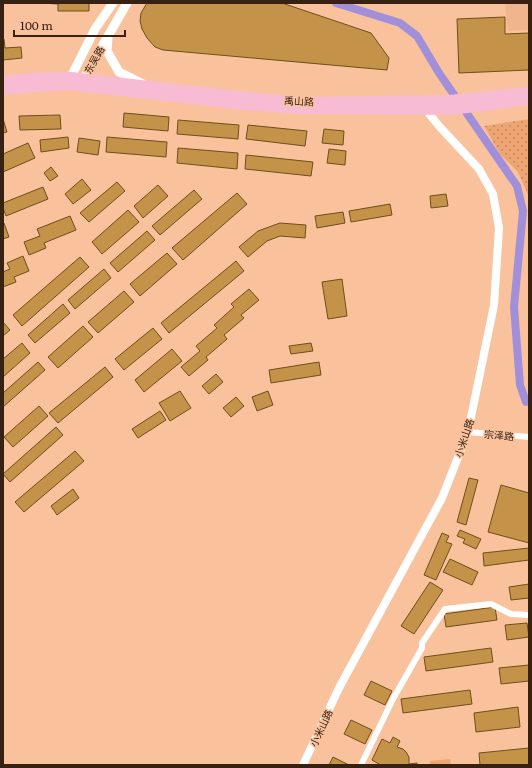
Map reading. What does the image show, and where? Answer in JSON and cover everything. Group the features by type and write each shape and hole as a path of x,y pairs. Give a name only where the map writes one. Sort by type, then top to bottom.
{"main road":[{"name":"东吴路","path":"70,81 95,29 113,3"},
{"name":"东吴路","path":"3,82 33,78 82,82 127,3"},
{"path":"109,34 107,51 119,72 146,86"},
{"name":"东吴路","path":"3,90 70,81"},
{"name":"禹山路","path":"82,82 146,86 301,102 425,106"},
{"name":"禹山路","path":"82,82 246,105 293,109 425,106 529,100"},
{"name":"禹山路","path":"480,102 529,92"}],"street":[{"name":"小米山路","path":"304,765 339,688 442,498 468,432 494,305 499,228 493,194 479,169 438,126 425,106"},
{"name":"宗泽路","path":"468,432 529,438"},
{"path":"361,765 393,699 422,648 422,643 445,609 491,604 511,614 529,615"}],"shaded area":[{"path":"505,3 529,3 529,30 508,31"},
{"path":"529,119 529,197 518,172 500,154 484,126"},
{"path":"450,759 451,765 430,765 430,761"}],"building":[{"path":"41,3 89,3 89,11 58,11 58,4"},
{"path":"147,3 282,3 371,33 389,58 387,70 163,50 155,47 147,38 142,29 140,21 141,13"},
{"path":"505,17 505,34 529,33 529,70 459,73 457,19"},
{"path":"4,39 5,48 21,47 22,58 3,60"},
{"path":"124,113 169,117 168,131 123,127"},
{"path":"60,115 61,129 20,130 19,116"},
{"path":"3,119 7,132 3,133"},
{"path":"178,120 239,125 238,139 177,134"},
{"path":"248,125 307,131 305,146 246,139"},
{"path":"324,129 344,131 343,145 322,143"},
{"path":"68,137 69,148 41,152 40,140"},
{"path":"107,137 167,142 166,157 106,152"},
{"path":"79,138 100,141 98,155 77,152"},
{"path":"28,143 35,158 3,172 3,154"},
{"path":"178,148 238,153 237,169 177,163"},
{"path":"329,149 346,151 345,165 327,163"},
{"path":"246,155 313,162 311,176 245,169"},
{"path":"51,167 58,176 50,181 44,173"},
{"path":"82,179 91,190 73,204 65,194"},
{"path":"117,182 125,191 89,222 80,213"},
{"path":"158,185 168,196 143,218 134,206"},
{"path":"43,187 48,199 6,216 3,203"},
{"path":"194,190 202,199 160,235 152,226"},
{"path":"237,193 247,204 183,260 172,248"},
{"path":"446,194 448,206 431,208 430,196"},
{"path":"390,204 392,215 351,222 349,211"},
{"path":"128,210 139,222 102,254 92,242"},
{"path":"343,212 345,223 317,228 315,216"},
{"path":"70,216 76,230 44,243 46,248 29,255 24,242 40,236 37,229"},
{"path":"3,223 9,237 3,239"},
{"path":"280,223 306,225 305,238 280,236 267,241 248,257 239,247 258,231"},
{"path":"147,231 155,240 118,272 110,263"},
{"path":"167,253 177,264 140,296 130,284"},
{"path":"23,256 29,271 14,277 16,282 3,287 3,272 10,269 7,263"},
{"path":"80,257 89,267 22,326 13,315"},
{"path":"236,261 244,271 169,333 161,323"},
{"path":"104,269 111,278 75,309 68,300"},
{"path":"342,279 347,316 328,319 322,282"},
{"path":"249,289 259,300 241,315 244,318 224,335 227,339 206,357 208,360 189,376 181,367 200,351 196,346 217,328 214,325 234,307 231,304"},
{"path":"124,291 134,302 98,333 88,322"},
{"path":"63,304 70,313 35,343 28,335"},
{"path":"3,322 10,330 3,336"},
{"path":"83,326 93,337 58,368 48,357"},
{"path":"153,328 162,339 124,370 115,359"},
{"path":"22,343 30,353 3,377 3,359"},
{"path":"311,343 313,351 291,354 289,346"},
{"path":"172,349 182,361 144,392 135,380"},
{"path":"38,362 45,370 3,407 3,393"},
{"path":"319,362 321,375 271,383 269,370"},
{"path":"105,367 113,377 58,423 49,413"},
{"path":"216,374 223,382 209,394 202,386"},
{"path":"180,391 191,408 170,421 159,403"},
{"path":"268,391 273,405 257,411 252,397"},
{"path":"236,397 244,406 231,417 223,408"},
{"path":"39,406 48,416 13,447 4,437"},
{"path":"160,411 166,420 138,438 132,429"},
{"path":"56,427 63,435 10,482 3,474"},
{"path":"75,451 84,461 24,512 15,502"},
{"path":"469,478 478,480 466,525 457,522"},
{"path":"501,485 529,493 529,543 488,532"},
{"path":"73,489 79,498 57,515 51,506"},
{"path":"460,530 481,539 476,549 463,543 465,539 457,536"},
{"path":"442,533 449,536 446,542 452,544 436,580 424,575"},
{"path":"529,548 529,560 484,566 483,553"},
{"path":"450,559 478,572 472,585 443,572"},
{"path":"430,582 443,590 414,634 401,626"},
{"path":"529,584 529,598 511,600 509,587"},
{"path":"495,607 497,620 446,627 444,614"},
{"path":"527,623 529,637 507,640 505,625"},
{"path":"491,648 493,662 426,671 424,657"},
{"path":"529,665 529,681 501,684 499,668"},
{"path":"371,681 392,691 385,705 364,695"},
{"path":"470,690 472,704 403,713 401,699"},
{"path":"518,707 520,727 476,732 474,713"},
{"path":"351,720 372,730 365,744 344,734"},
{"path":"393,737 400,741 397,747 406,752 409,757 409,764 417,763 417,765 379,765 372,760 382,739 390,743"},
{"path":"529,748 529,765 480,765 479,753"},
{"path":"333,757 349,765 329,765"}],"waterway":[{"path":"336,3 400,23 417,36 439,73 517,186 523,211 514,307 520,385 526,402"}]}
